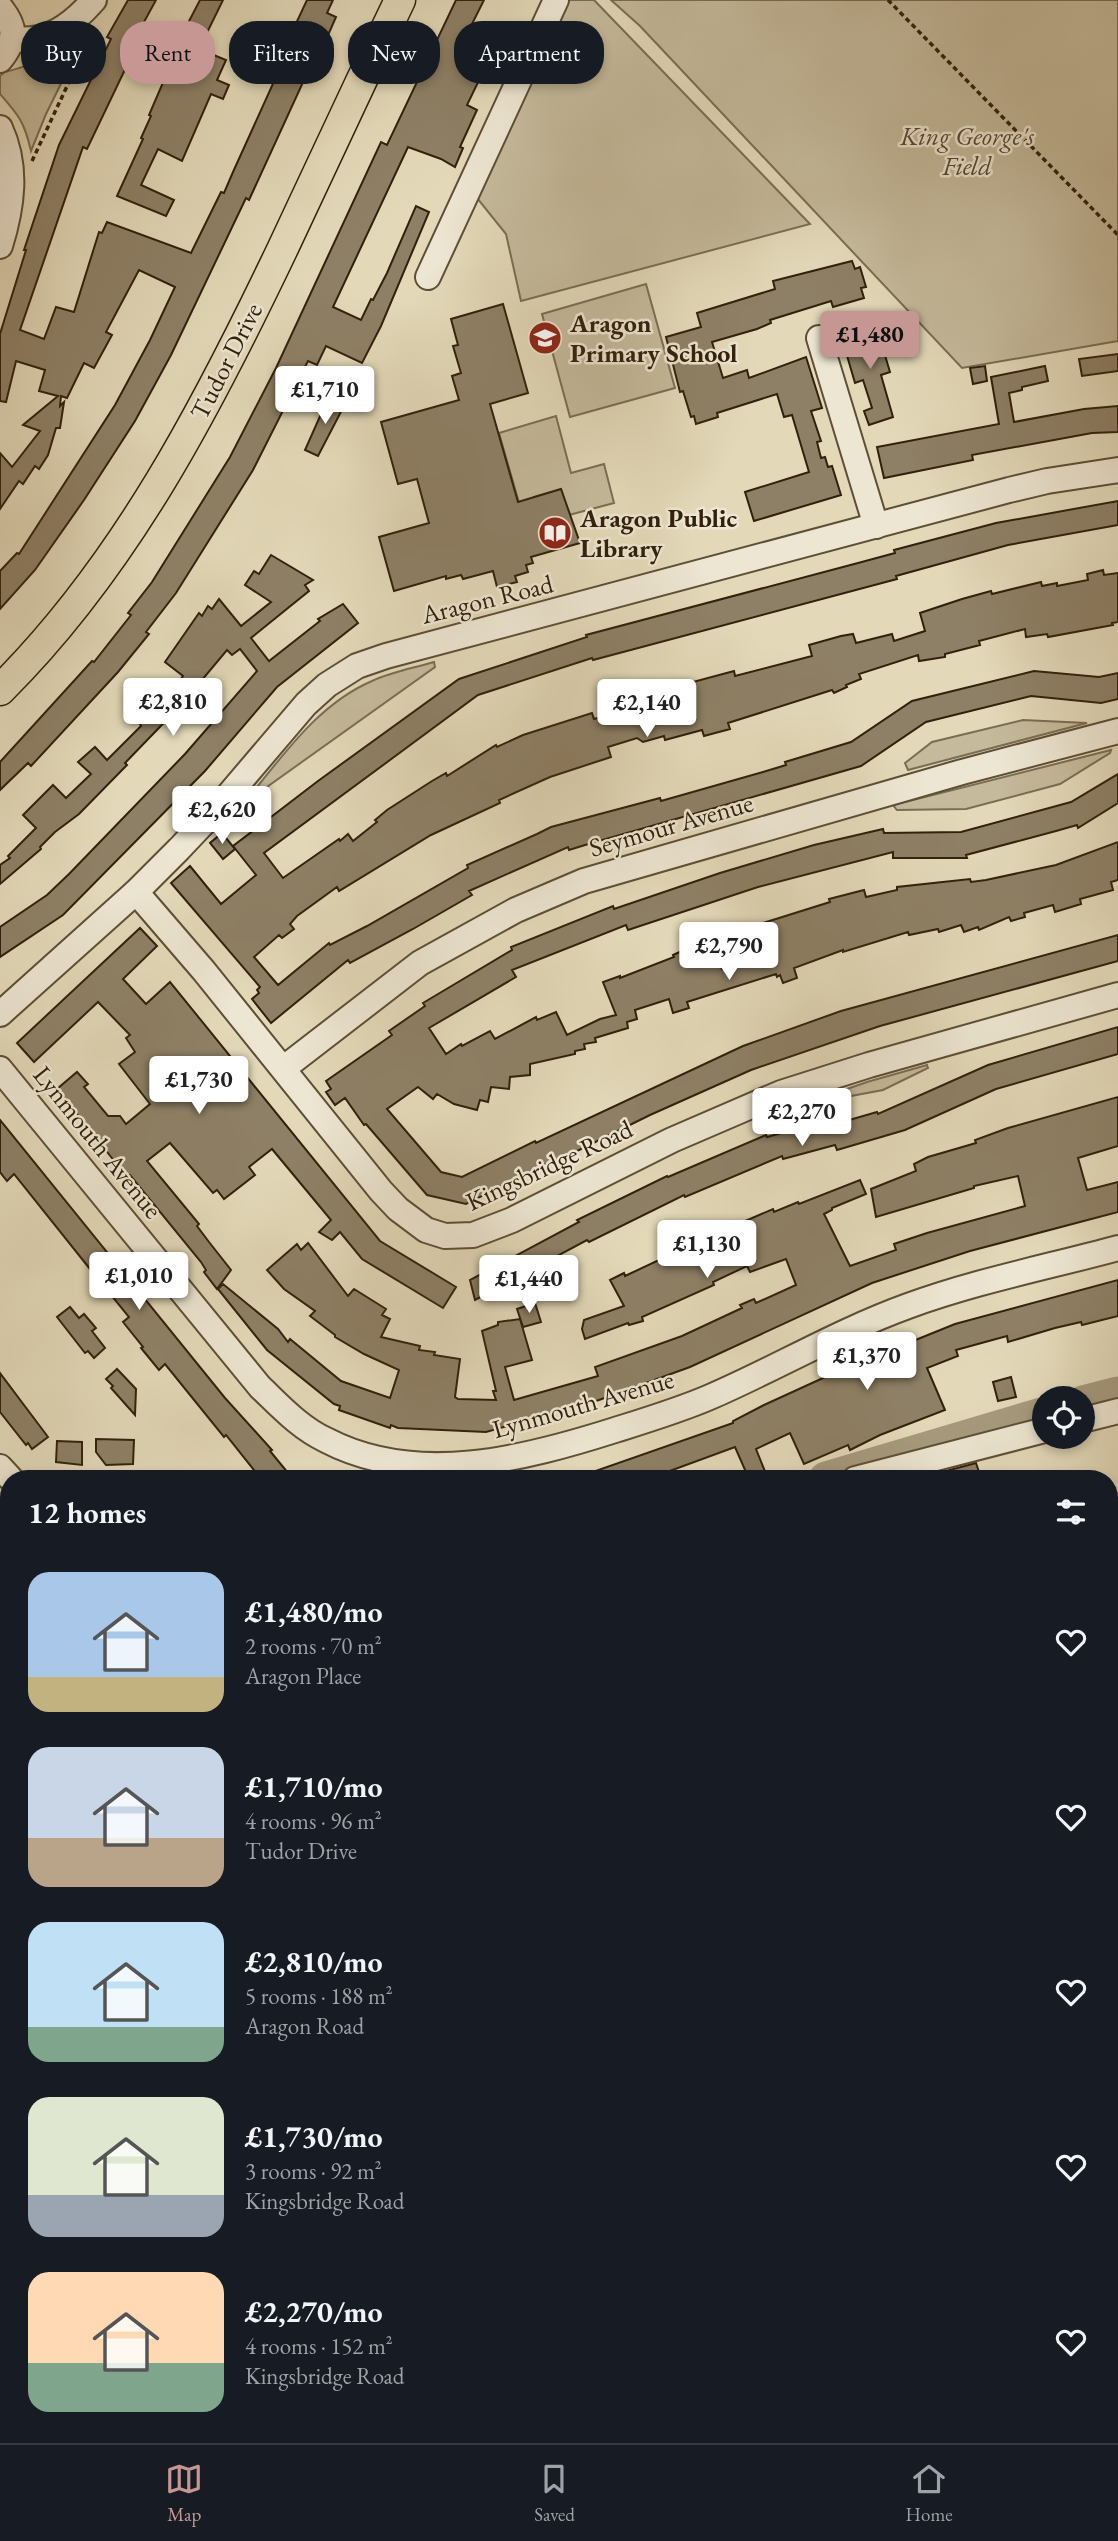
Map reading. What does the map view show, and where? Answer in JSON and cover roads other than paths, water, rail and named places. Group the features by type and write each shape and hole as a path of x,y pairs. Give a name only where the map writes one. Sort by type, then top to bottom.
{"main road":[{"name":"Tudor Drive","path":"0,690 76,605 143,508 188,436 251,313 400,0"}],"street":[{"path":"12,39 27,41 58,32 76,19 94,0"},
{"path":"428,277 556,0"},
{"path":"0,7 12,22 12,39 0,60"},
{"path":"0,128 11,159 12,188 9,215 0,246"},
{"path":"819,338 876,526"},
{"name":"Aragon Road","path":"0,1014 136,892 214,811 306,704 327,685 357,666 386,656 1046,481 1118,470"},
{"name":"Seymour Avenue","path":"284,1068 421,963 516,910 573,886 962,772 1118,732"},
{"name":"Kingsbridge Road","path":"136,892 398,1209 426,1230 445,1236 473,1235 512,1220 672,1140 780,1094 869,1065 1118,995"},
{"name":"Lynmouth Avenue","path":"0,1069 260,1387 290,1416 325,1440 361,1454 388,1460 472,1464 508,1460 542,1452 668,1414 711,1397 845,1332 908,1306 1118,1248"},
{"path":"1095,1417 1118,1411"},
{"path":"931,1469 1032,1434"}],"waterway":[{"path":"1095,1400 1118,1394"},
{"path":"856,1470 1032,1418"}],"place":[{"name":"Aragon Primary School","path":"545,338"},
{"name":"Aragon Public Library","path":"555,533"}],"park label":[{"name":"King George's Field","path":"967,151"}]}
